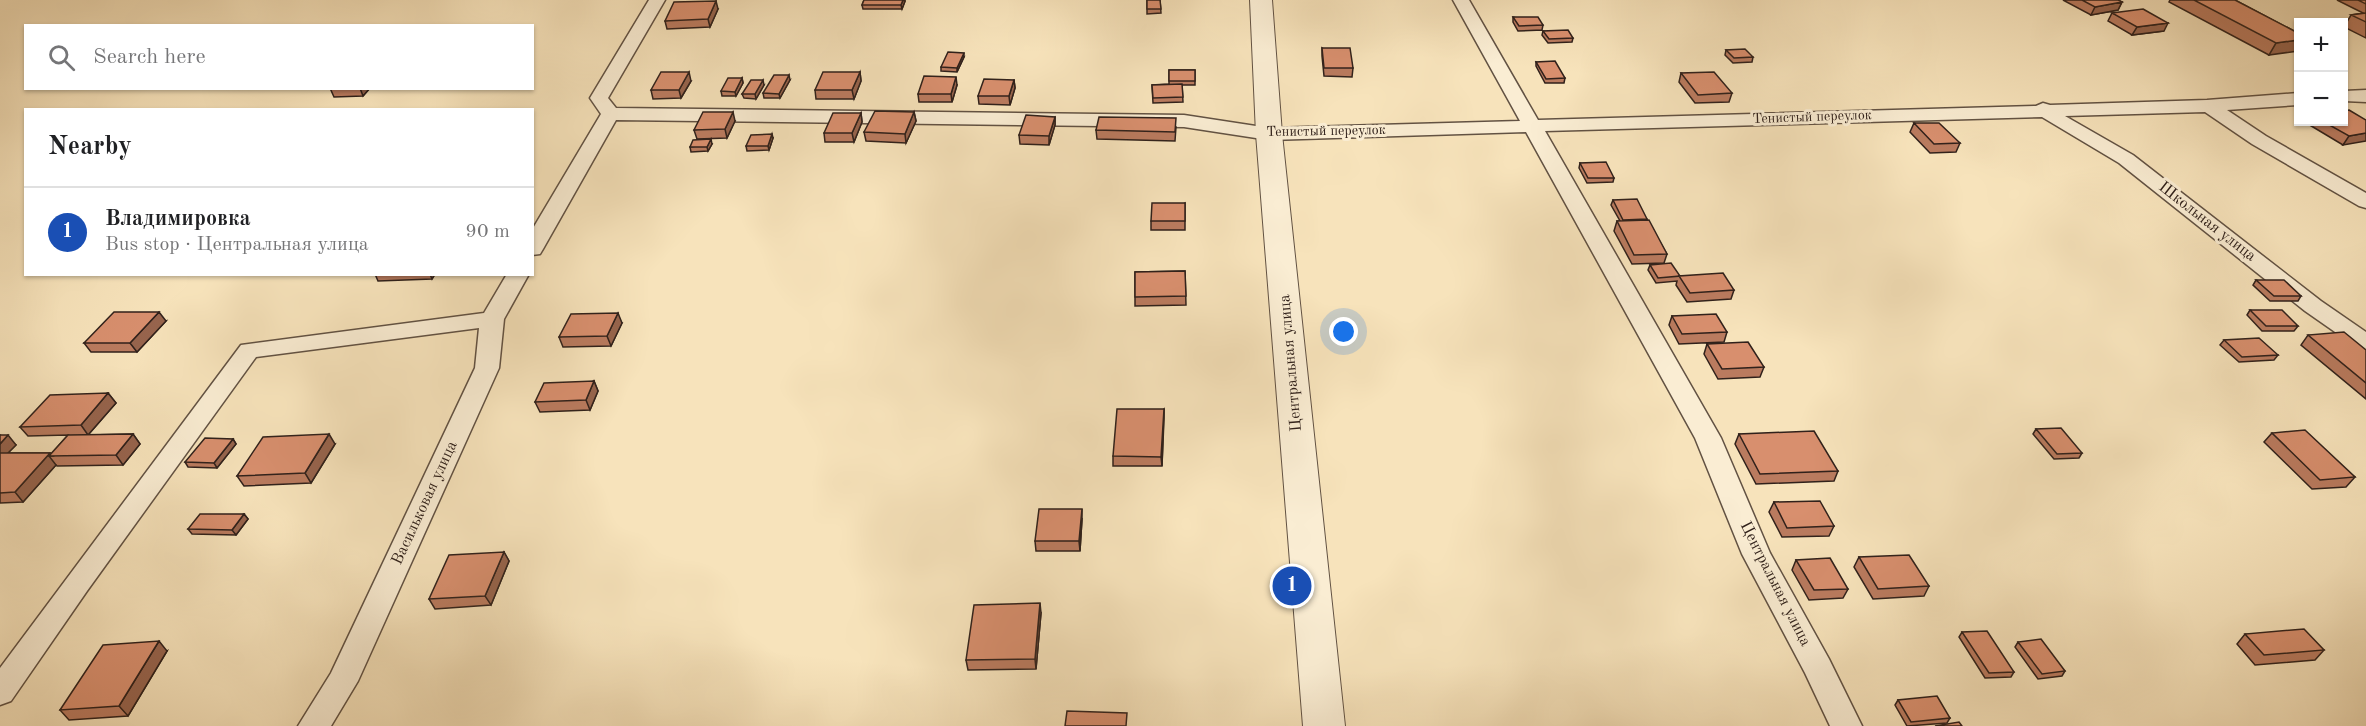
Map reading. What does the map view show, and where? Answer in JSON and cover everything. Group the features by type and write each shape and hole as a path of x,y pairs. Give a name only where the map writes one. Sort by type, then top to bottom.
{"street":[{"path":"534,246 610,114 599,98 657,0"},
{"name":"Центральная улица","path":"1261,0 1269,134 1324,726"},
{"name":"Центральная улица","path":"1461,0 1708,438 1756,554 1818,668 1846,726"},
{"path":"2348,96 2366,96"},
{"name":"Тенистый переулок","path":"610,114 1184,121 1269,134 2209,106 2294,99"},
{"path":"2209,106 2259,140 2366,202"},
{"name":"Школьная улица","path":"2043,110 2127,159 2164,191 2313,306 2366,343"},
{"name":"Васильковая улица","path":"314,726 343,681 487,368 492,319 517,276"},
{"path":"0,692 98,554 249,350 492,319"}],"building":[{"path":"864,0 903,0 901,5 862,5"},
{"path":"1147,0 1160,0 1161,9 1147,9"},
{"path":"2082,0 2118,0 2122,2 2095,7"},
{"path":"2194,0 2235,0 2294,31 2294,41 2276,43"},
{"path":"716,1 708,19 665,21 674,2"},
{"path":"2143,9 2168,23 2137,27 2112,13"},
{"path":"2366,13 2366,22 2351,15"},
{"path":"1513,17 1538,17 1543,25 1519,26"},
{"path":"1568,30 1573,38 1549,39 1543,31"},
{"path":"1322,48 1350,48 1353,68 1324,68"},
{"path":"1745,49 1753,57 1734,58 1726,50"},
{"path":"948,52 964,53 957,68 941,67"},
{"path":"1555,61 1565,78 1546,79 1536,62"},
{"path":"1169,70 1195,70 1195,81 1169,81"},
{"path":"661,72 689,72 679,90 651,90"},
{"path":"823,72 860,72 852,90 815,90"},
{"path":"1714,72 1732,93 1698,95 1681,73"},
{"path":"774,75 789,75 779,94 763,93"},
{"path":"924,76 956,77 951,94 918,94"},
{"path":"728,78 742,78 735,92 721,91"},
{"path":"984,79 1014,80 1009,96 978,96"},
{"path":"751,80 763,80 755,94 742,94"},
{"path":"1182,84 1183,97 1153,98 1152,85"},
{"path":"2348,110 2366,120 2366,133 2349,136 2331,126 2348,126"},
{"path":"875,111 914,112 905,134 864,132"},
{"path":"703,112 733,112 725,129 694,130"},
{"path":"833,113 861,113 852,133 824,133"},
{"path":"1026,115 1055,117 1049,136 1019,135"},
{"path":"1099,117 1176,118 1175,132 1096,130"},
{"path":"1914,123 1939,123 1960,143 1934,144"},
{"path":"772,134 768,146 746,146 751,135"},
{"path":"711,139 707,147 690,147 693,140"},
{"path":"1606,162 1614,178 1588,178 1580,163"},
{"path":"1637,199 1647,219 1623,220 1613,200"},
{"path":"1152,203 1185,203 1185,221 1151,221"},
{"path":"1649,220 1667,254 1634,255 1617,221"},
{"path":"1671,263 1680,276 1658,278 1650,265"},
{"path":"1185,271 1186,296 1135,297 1135,272"},
{"path":"1723,273 1734,290 1690,293 1679,276"},
{"path":"2256,280 2284,280 2301,296 2274,296"},
{"path":"2250,310 2282,310 2298,326 2266,326"},
{"path":"114,312 159,312 130,343 84,343"},
{"path":"618,313 607,336 559,337 571,314"},
{"path":"1716,314 1727,332 1682,334 1672,316"},
{"path":"2344,332 2366,350 2366,383 2308,335"},
{"path":"2259,338 2278,355 2242,357 2224,340"},
{"path":"1748,342 1764,367 1722,369 1707,344"},
{"path":"594,381 586,400 535,402 544,383"},
{"path":"108,393 81,425 20,427 50,395"},
{"path":"1117,409 1164,409 1161,457 1113,456"},
{"path":"2061,428 2082,453 2057,454 2036,429"},
{"path":"2305,430 2355,477 2320,480 2272,433"},
{"path":"1814,431 1838,471 1760,474 1739,434"},
{"path":"133,434 116,455 49,456 68,435"},
{"path":"329,434 305,473 237,476 263,437"},
{"path":"0,435 8,435 0,444"},
{"path":"205,438 233,439 214,463 185,462"},
{"path":"0,453 50,453 15,492 0,493"},
{"path":"1820,501 1834,526 1787,528 1774,502"},
{"path":"1039,509 1082,509 1079,541 1035,541"},
{"path":"200,514 244,514 232,530 188,529"},
{"path":"504,552 485,596 429,599 449,555"},
{"path":"1909,555 1929,586 1878,589 1859,557"},
{"path":"1830,558 1848,589 1814,590 1796,560"},
{"path":"1040,603 1035,659 966,660 974,605"},
{"path":"2304,629 2324,650 2264,655 2245,634"},
{"path":"1987,631 2014,672 1989,673 1962,632"},
{"path":"2041,639 2065,671 2042,674 2018,642"},
{"path":"159,641 119,706 60,710 103,645"},
{"path":"1937,696 1950,718 1911,722 1898,700"},
{"path":"1067,711 1127,713 1126,726 1065,726"},
{"path":"1959,722 1962,726 1935,726"}],"place":[{"name":"Владимировка","path":"1292,586"}]}
